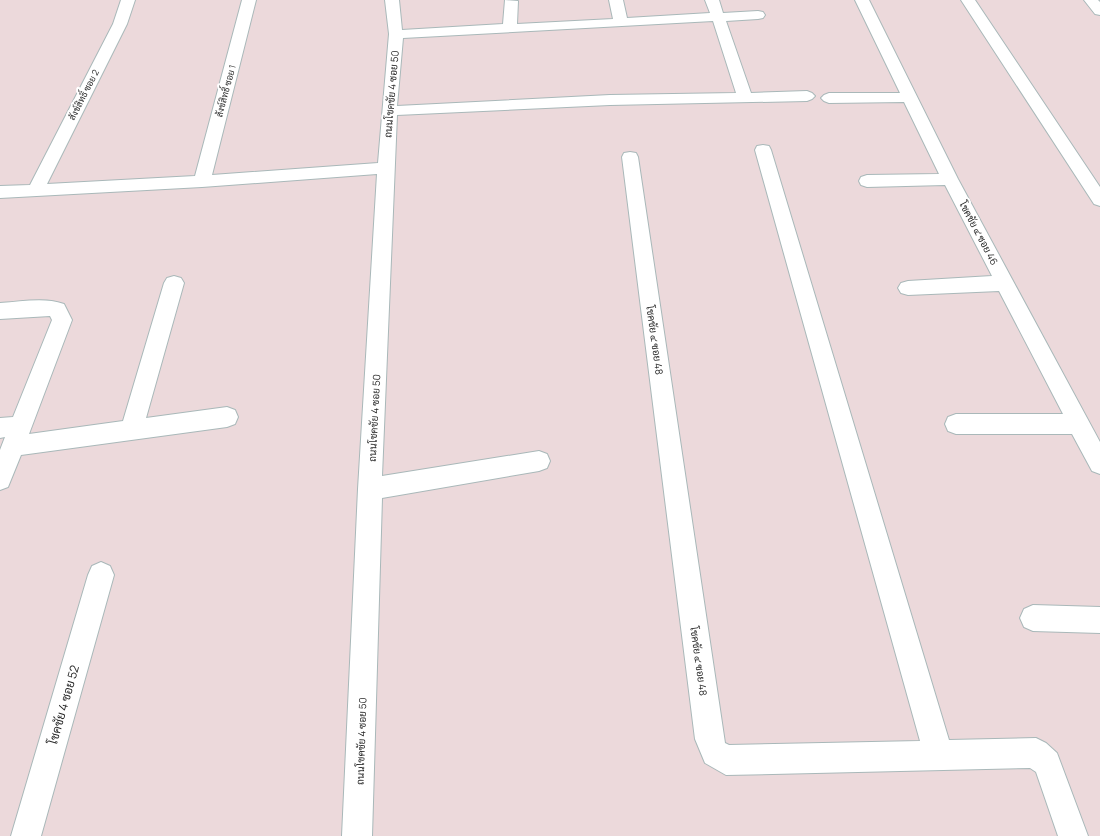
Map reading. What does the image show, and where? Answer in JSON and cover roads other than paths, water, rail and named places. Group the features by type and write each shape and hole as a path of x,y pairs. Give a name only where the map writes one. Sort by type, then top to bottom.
{"street":[{"name":"สังข์สิทธิ์ ซอย 2","path":"36,189 120,24 128,0"},
{"name":"สังข์สิทธิ์ ซอย 1","path":"202,181 249,0"},
{"name":"ถนนโชคชัย 4 ซอย 50","path":"357,836 370,489 389,110 396,34 392,0"},
{"path":"616,0 621,23"},
{"path":"712,0 745,97"},
{"name":"โชคชัย ๔ ซอย 46","path":"862,0 950,179 1100,464"},
{"path":"968,0 1100,200"},
{"path":"1091,0 1100,11"},
{"path":"510,28 511,1"},
{"path":"396,34 758,15"},
{"path":"389,110 610,100 807,96"},
{"path":"829,98 911,97"},
{"path":"763,150 939,755"},
{"name":"โชคชัย ๔ ซอย 48","path":"630,157 709,739 715,753 726,760 1036,753 1047,763 1073,836"},
{"path":"0,192 202,181 386,168"},
{"path":"867,181 950,179"},
{"path":"132,430 174,283"},
{"path":"908,288 1005,283"},
{"path":"0,311 38,308 56,309 62,320 11,433 0,479"},
{"path":"11,433 132,430 227,417"},
{"path":"956,424 1078,424"},
{"path":"370,489 539,461"},
{"name":"โชคชัย 4 ซอย 52","path":"26,836 101,575"},
{"path":"1033,618 1100,620"}]}
